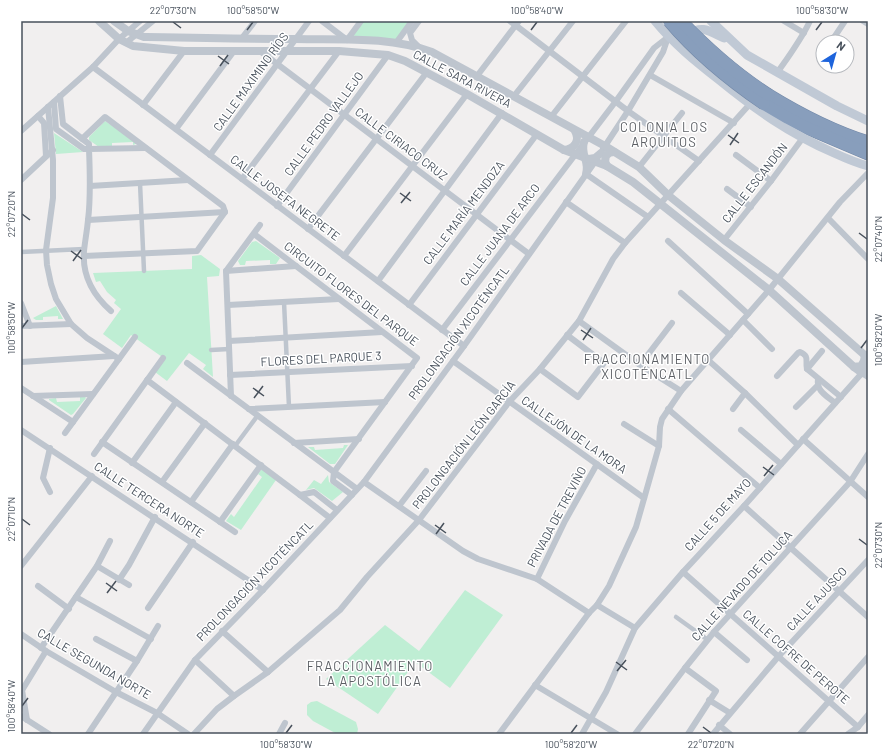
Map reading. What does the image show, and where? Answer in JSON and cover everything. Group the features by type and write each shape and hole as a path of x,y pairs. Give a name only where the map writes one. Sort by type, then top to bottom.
{"highway":[{"path":"669,21 705,58 741,89 792,110 810,130 868,160"},
{"path":"681,21 698,39 748,81 766,99"},
{"path":"810,130 849,130 868,133"},
{"path":"810,130 852,137 868,142"},
{"path":"810,130 868,154"}],"main road":[{"path":"655,21 668,37 697,62 750,105 779,125 810,130 858,164 868,166"},
{"path":"715,23 747,55 837,106 867,119"},
{"path":"697,62 682,45 687,34 695,30 703,29 736,44"}],"street":[{"name":"CALLE SARA RIVERA","path":"99,21 133,46 184,51 339,51 388,55 405,61 502,113 564,150 576,153 607,166 633,182 769,290 854,367 865,375"},
{"name":"CALLE SARA RIVERA","path":"114,21 128,31 144,37 347,40 396,43 420,48 437,55 551,117 603,150 614,152 639,167 668,196 724,240 778,279 866,357"},
{"path":"123,40 128,31 140,21"},
{"path":"21,131 123,40 137,34 153,21"},
{"path":"242,38 255,21"},
{"name":"CALLE MAXIMINO RÍOS","path":"210,155 309,21"},
{"path":"322,21 347,40 361,21"},
{"path":"396,43 412,21"},
{"path":"418,21 410,33 412,40 420,48"},
{"path":"514,96 573,21"},
{"path":"551,117 626,21"},
{"path":"589,159 595,158 603,150 628,111 663,52 676,21"},
{"path":"784,21 804,33"},
{"path":"777,73 804,33 810,21"},
{"path":"836,34 845,21"},
{"path":"863,21 868,24"},
{"path":"477,76 515,22 628,111 699,161"},
{"path":"576,153 654,48 668,37"},
{"path":"143,105 184,51"},
{"path":"176,129 234,51"},
{"name":"CALLE CIRIACO CRUZ","path":"260,51 529,254"},
{"path":"242,179 339,51"},
{"name":"CALLE PEDRO VALLEJO","path":"277,206 388,55"},
{"name":"CALLE JOSEFA NEGRETE","path":"93,67 464,346"},
{"path":"308,229 427,72"},
{"path":"650,75 734,123"},
{"path":"344,256 467,94"},
{"path":"60,96 63,124 89,144 90,186 88,220 84,249 84,269 92,289 111,311"},
{"path":"54,102 56,129 84,149 146,148"},
{"name":"PROLONGACIÓN LEÓN GARCÍA","path":"194,734 217,709 268,672 340,610 367,577 419,520 509,402 540,369 579,321 613,258 625,243 750,105"},
{"path":"48,107 53,150 53,198 46,250 48,273 53,292 71,324 87,338 117,357"},
{"path":"378,281 502,113"},
{"path":"639,167 682,113"},
{"path":"38,116 44,123 46,156"},
{"path":"82,139 105,117 223,206 225,212"},
{"name":"CALLE ESCANDÓN","path":"724,240 810,130"},
{"path":"564,150 572,148 576,144 578,138 575,131"},
{"name":"CALLE MARÍA MENDOZA","path":"409,305 537,134"},
{"path":"586,140 582,151 589,159 586,174 648,217"},
{"path":"21,180 53,150"},
{"path":"607,166 605,162 606,157 609,153 614,152"},
{"name":"CALLE JUANA DE ARCO","path":"442,330 576,153"},
{"path":"736,155 771,181"},
{"path":"499,734 589,613 597,605 608,586 636,527 659,446 662,419 668,409 681,391 769,290 840,202 868,173"},
{"name":"PROLONGACIÓN XICOTÉNCATL","path":"143,734 195,660 364,482 464,346 586,174"},
{"path":"90,186 188,180"},
{"path":"140,182 144,271"},
{"path":"727,189 751,206"},
{"path":"566,202 625,243"},
{"path":"88,220 225,212"},
{"path":"84,256 197,251 225,212"},
{"path":"828,218 868,259"},
{"path":"231,396 226,271 260,226"},
{"name":"CIRCUITO FLORES DEL PARQUE","path":"254,234 418,358 334,472"},
{"path":"668,241 748,314"},
{"path":"21,252 84,249"},
{"path":"226,271 296,266"},
{"path":"681,293 730,335"},
{"path":"228,305 340,299"},
{"path":"284,302 289,407"},
{"path":"21,303 30,326"},
{"path":"743,320 772,349"},
{"path":"579,321 681,391"},
{"path":"640,364 672,323"},
{"path":"21,326 71,324"},
{"path":"229,341 382,332"},
{"path":"540,369 578,397 604,363 567,335"},
{"path":"65,433 117,357 135,337"},
{"path":"212,350 229,349"},
{"path":"807,369 822,351"},
{"path":"777,376 798,353 804,353 808,359 806,366 807,369 841,397"},
{"path":"21,362 117,357"},
{"path":"854,367 861,366 866,357"},
{"path":"94,454 163,358"},
{"path":"708,360 745,393 798,445"},
{"name":"CALLEJÓN DE LA MORA","path":"453,361 644,498"},
{"path":"187,363 357,489"},
{"name":"FLORES DEL PARQUE 3","path":"230,375 412,366"},
{"name":"CALLE 5 DE MAYO","path":"582,734 606,692 635,628 683,572 841,397 865,375 868,366"},
{"path":"818,379 818,386 820,390 835,404"},
{"path":"148,380 330,518"},
{"path":"796,407 818,386"},
{"path":"21,388 72,422"},
{"path":"733,409 745,393"},
{"path":"33,396 93,394"},
{"path":"132,462 176,402"},
{"path":"250,409 385,402"},
{"path":"668,409 760,488"},
{"path":"191,502 258,415"},
{"path":"162,482 205,423"},
{"path":"624,424 659,446"},
{"name":"CALLE TERCERA NORTE","path":"21,430 193,542 263,590"},
{"path":"741,430 781,464"},
{"path":"294,443 359,439"},
{"path":"803,439 868,497"},
{"path":"102,442 235,532"},
{"path":"50,448 43,478 50,492"},
{"name":"CALLE NEVADO DE TOLUCA","path":"635,734 714,632 850,482 868,454"},
{"name":"PRIVADA DE TREVIÑO","path":"536,580 565,521 597,464"},
{"path":"220,522 261,465"},
{"path":"400,506 426,471"},
{"path":"334,472 333,481 352,494"},
{"path":"21,566 92,476"},
{"path":"364,482 463,551 478,559 536,580 589,613"},
{"path":"300,494 314,492 337,510"},
{"path":"744,506 868,617"},
{"path":"119,580 155,517"},
{"path":"27,720 22,691 44,650 76,597 97,566 110,541"},
{"path":"148,608 193,542"},
{"name":"CALLE AJUSCO","path":"713,734 719,725 778,657 868,560"},
{"path":"97,566 129,585"},
{"name":"CALLE COFRE DE PEROTE","path":"683,572 858,727"},
{"path":"38,586 69,609"},
{"path":"76,597 151,639"},
{"path":"597,605 635,628"},
{"path":"676,617 708,640"},
{"path":"88,734 137,661 158,626"},
{"path":"222,631 268,672"},
{"path":"714,632 747,660"},
{"name":"CALLE SEGUNDA NORTE","path":"21,634 44,650 116,692 157,712 188,734"},
{"path":"96,639 137,661"},
{"path":"800,734 868,657"},
{"path":"195,660 234,696"},
{"path":"685,668 716,691 688,734"},
{"path":"535,685 617,734"},
{"path":"709,700 730,713"},
{"path":"848,734 858,727 868,715"},
{"path":"21,716 49,734"},
{"path":"279,734 285,723"},
{"path":"719,725 730,734"}],"green space":[{"path":"363,21 411,21 396,41 350,39"},
{"path":"105,121 136,142 136,144 133,145 133,142 112,143 112,146 99,147 89,140 89,137"},
{"path":"54,133 83,152 56,154"},
{"path":"256,241 280,258 276,264 270,264 270,260 246,261 245,265 240,265 238,261 252,242"},
{"path":"201,255 220,269 219,276 207,277 213,377 203,369 206,365 189,353 167,381 155,372 165,359 131,335 122,348 103,334 121,309 114,303 116,300 107,292 100,281 96,282 93,273 192,269 192,256"},
{"path":"56,306 63,319 58,319 58,316 43,317 43,320 36,320 33,318"},
{"path":"80,397 86,398 71,415 49,400 56,398 57,402 80,401"},
{"path":"344,445 348,445 335,464 330,464 308,447 314,447 315,450 343,448"},
{"path":"262,469 276,480 241,530 226,521 231,514 234,517 262,477 258,474"},
{"path":"328,475 329,482 343,492 332,501 314,488 306,490 314,480 321,484"},
{"path":"465,590 503,615 450,688 415,662 378,714 326,679 385,625 419,651"},
{"path":"317,701 356,722 358,729 357,734 337,734 313,721 307,715 307,705 311,702"}],"district":[{"name":"COLONIA LOS ARQUITOS","path":"664,134"},
{"name":"FRACCIONAMIENTO XICOTÉNCATL","path":"647,366"},
{"name":"FRACCIONAMIENTO LA APOSTÓLICA","path":"370,674"}]}
